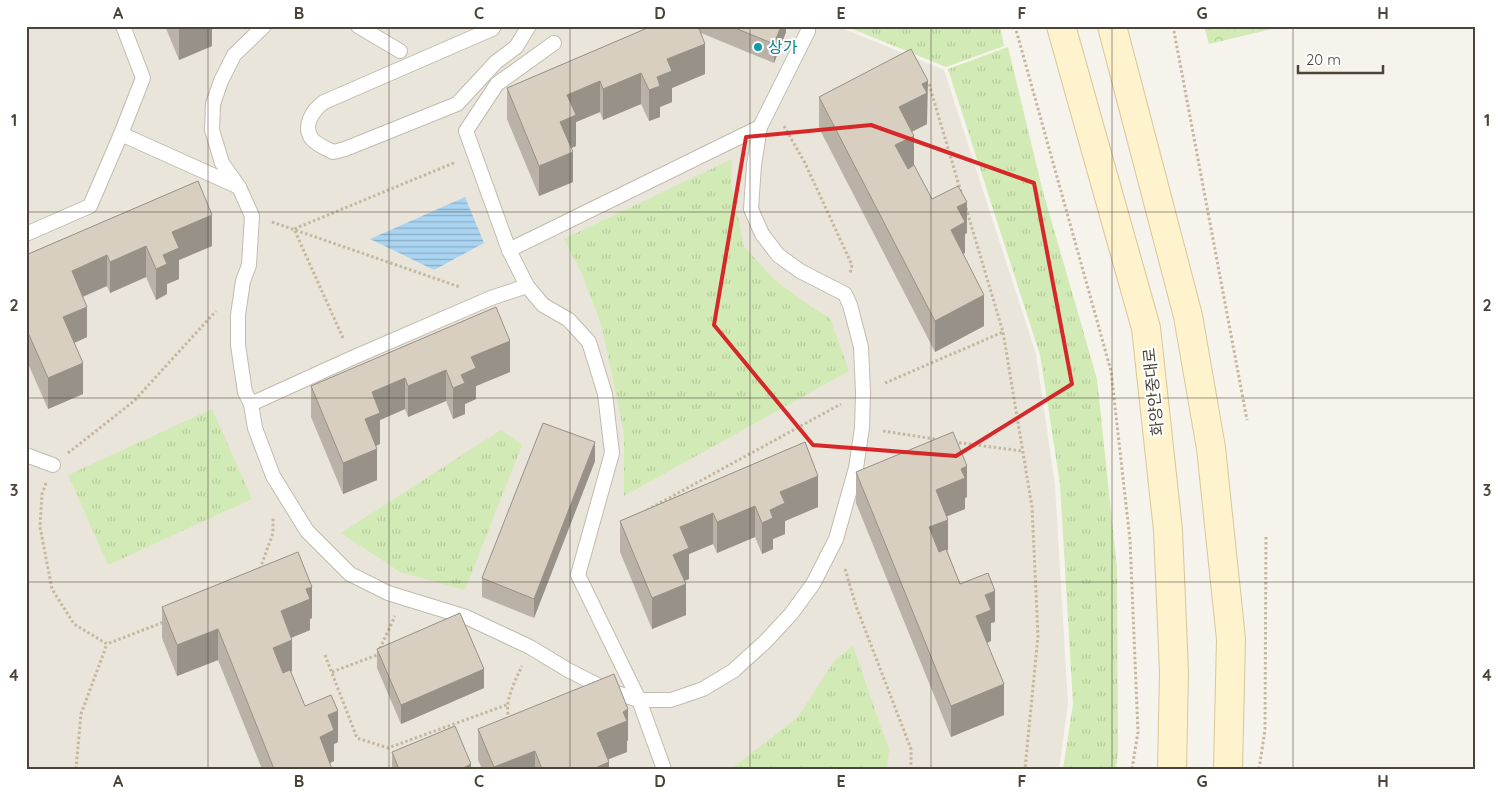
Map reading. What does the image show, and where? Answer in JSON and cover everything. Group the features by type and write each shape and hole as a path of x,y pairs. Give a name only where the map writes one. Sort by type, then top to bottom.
{"main road":[{"name":"화양안중대로","path":"1061,26 1146,328 1168,530 1174,672 1172,769"},
{"path":"1112,26 1188,316 1211,448 1231,638 1228,769"}],"lane":[{"path":"26,234 90,206 121,134 142,78 123,26"},
{"path":"264,26 234,55 221,81 213,104 212,130 222,162 239,187 252,216 249,265 243,280 238,315 238,345 245,392 251,404 255,428 274,476 307,531 350,574 388,593 466,617 530,647 568,670 607,690 640,700 671,700 703,689 733,670 765,642 791,614 813,584 836,539 856,468 862,428 862,348 850,305 845,294 800,271 778,255 762,234 751,208 754,165 760,127 808,31"},
{"path":"358,26 400,50"},
{"path":"494,26 492,29 324,102 316,108 309,118 308,130 312,140 333,152 345,149 458,104 496,62 516,47 529,26"},
{"path":"554,43 497,84 466,132 509,250 527,286 543,305 569,320 589,342 604,394 612,453 578,575 640,700 664,769"},
{"path":"496,62 504,78"},
{"path":"509,250 760,127"},
{"path":"121,134 239,187"},
{"path":"251,404 491,298 527,286"},
{"path":"26,455 53,465"}],"path":[{"path":"1015,26 1111,372 1130,540 1138,732 1132,769"},
{"path":"1173,26 1247,420"},
{"path":"929,84 1003,332 1032,507 1038,636 1025,769"},
{"path":"760,127 783,125 805,163 852,265 845,294"},
{"path":"294,229 475,154"},
{"path":"252,216 491,298"},
{"path":"294,229 352,358"},
{"path":"107,644 74,624 52,590 40,527 42,494 53,465 134,401 243,280"},
{"path":"639,514 863,392 1003,332"},
{"path":"862,428 1022,451"},
{"path":"259,572 273,533 274,476"},
{"path":"1259,769 1265,730 1266,535"},
{"path":"836,539 856,606 911,749 911,769"},
{"path":"332,672 377,656 403,598"},
{"path":"76,769 81,714 107,644 169,620"},
{"path":"512,722 507,714 511,691 530,647"},
{"path":"325,655 357,738 388,748 509,704"}],"highlighted area":[{"path":"871,125 1034,183 1072,384 956,456 813,445 714,325 746,137"}],"shaded area":[{"path":"26,26 837,26 944,70 1036,354 1055,485 1068,704 1059,769 26,769"}],"green space":[{"path":"845,26 1000,26 1004,46 946,67"},
{"path":"1204,26 1284,26 1209,44"},
{"path":"1008,47 1042,188 1097,379 1117,568 1118,753 1116,769 1063,769 1073,704 1060,484 1040,355 948,69"},
{"path":"732,159 731,183 744,247 775,280 811,307 830,318 849,371 624,496 624,433 602,327 582,274 564,239"},
{"path":"212,409 252,499 108,565 68,475"},
{"path":"501,430 522,445 465,590 400,572 341,533"},
{"path":"853,646 889,750 887,769 731,769 798,717 835,660"}],"water":[{"path":"465,197 484,243 434,270 370,239"}],"building":[{"path":"178,26 187,26 179,30"},
{"path":"652,26 698,26 705,44 667,59 672,71 657,77 660,86 649,90 641,73 603,89 600,81 567,95 576,115 560,122 573,152 539,166 507,88"},
{"path":"730,26 781,26 774,44"},
{"path":"911,49 928,81 922,84 927,93 899,107 914,136 895,145 908,169 914,165 932,199 958,186 967,202 957,207 965,222 951,230 984,295 935,321 819,97"},
{"path":"198,181 212,215 172,232 179,248 163,255 167,264 156,269 146,246 110,262 107,255 72,271 87,307 63,317 83,363 48,378 26,328 26,255"},
{"path":"496,307 510,341 471,357 476,368 461,375 465,383 453,388 446,370 408,386 405,378 372,392 380,413 365,419 377,449 343,463 311,386"},
{"path":"543,423 595,442 534,599 482,578"},
{"path":"953,432 967,466 961,469 965,478 936,490 948,520 929,527 939,552 946,549 960,584 988,573 995,591 985,595 991,610 976,616 1004,684 951,706 856,472"},
{"path":"805,442 818,476 780,492 785,503 770,510 773,518 762,523 755,506 717,522 713,513 680,527 689,548 673,555 686,584 652,598 620,521"},
{"path":"298,552 312,587 306,589 310,599 281,611 292,640 273,648 283,673 290,670 305,706 331,695 338,711 328,715 334,730 320,737 332,769 274,769 218,629 177,645 162,607"},
{"path":"460,613 484,669 401,705 377,649"},
{"path":"614,674 628,709 623,712 627,721 597,733 609,762 593,769 542,769 535,751 494,767 478,729"},
{"path":"455,726 471,764 461,769 399,769 392,752"}],"place":[{"name":"상가","path":"758,47"}]}
